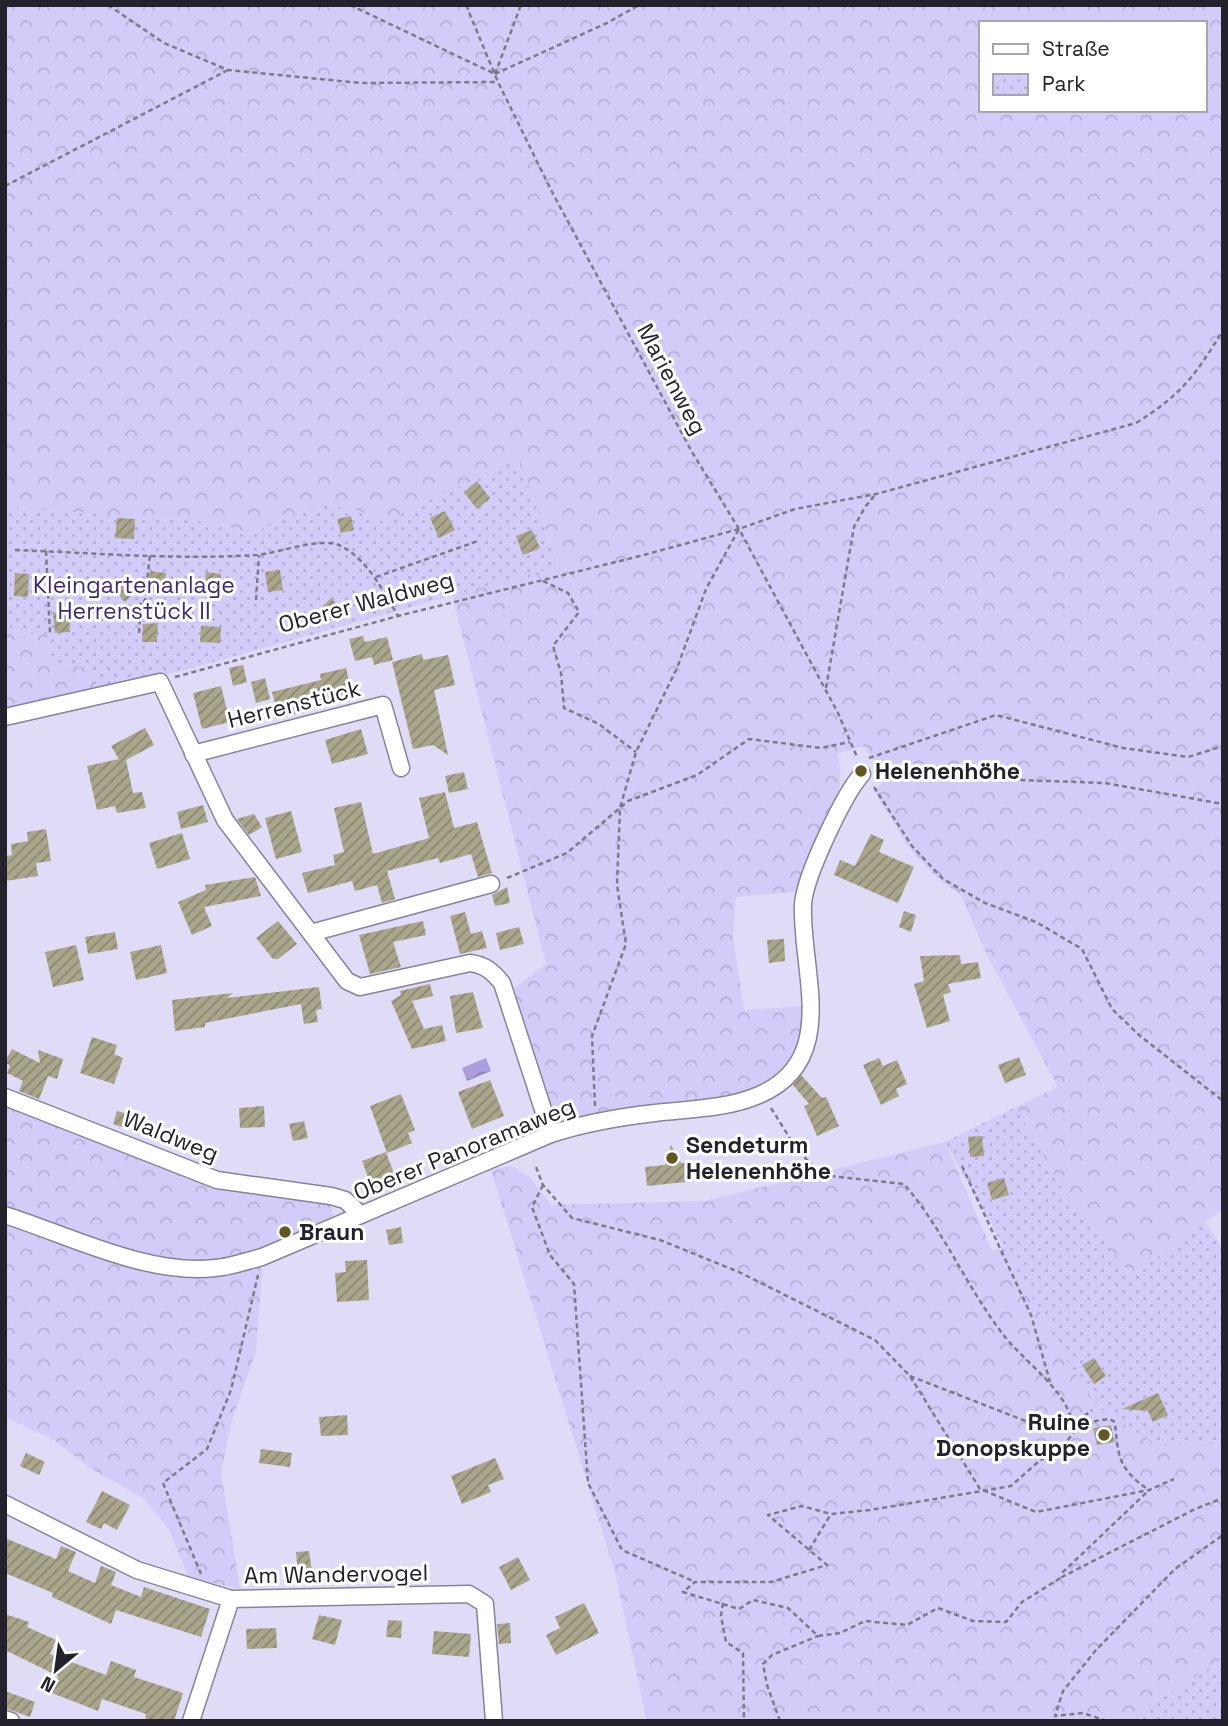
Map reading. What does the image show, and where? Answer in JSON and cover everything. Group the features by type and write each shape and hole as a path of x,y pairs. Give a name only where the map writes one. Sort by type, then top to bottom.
{"street":[{"path":"5,717 160,682 225,820 347,981 360,987 470,963 482,965 492,971 502,983 551,1134"},
{"name":"Herrenstück","path":"193,754 383,705 401,768"},
{"name":"Oberer Panoramaweg","path":"5,1215 161,1266 215,1268 262,1258 551,1134 595,1121 733,1104 761,1094 781,1081 803,1055 812,1014 804,920 806,887 861,768"},
{"path":"311,933 491,884"},
{"name":"Waldweg","path":"5,1097 124,1141 201,1175 331,1196 345,1200 361,1215"},
{"name":"Am Wandervogel","path":"5,1504 137,1570 231,1599 469,1594 477,1597 485,1604 494,1721"},
{"path":"191,1721 231,1599"},
{"path":"5,1719 11,1721"}],"path":[{"path":"108,5 164,43 228,71 361,83 498,82"},
{"path":"350,5 495,74 607,23 639,5"},
{"name":"Marienweg","path":"467,5 498,82 551,190 692,452 739,529 825,690 861,768 881,794 912,846 943,878 985,903 1035,922 1082,949 1112,1009 1139,1035 1223,1101"},
{"path":"495,74 521,5"},
{"path":"5,186 228,71"},
{"name":"Oberer Waldweg","path":"160,682 398,616 739,529 795,509 876,494 1136,423 1164,406 1187,385 1223,330"},
{"path":"825,690 854,527 876,494"},
{"path":"595,1121 592,1036 626,944 617,885 620,808 636,752 677,668 706,589 739,529"},
{"path":"375,578 478,541"},
{"path":"15,550 259,554 323,543 339,544 375,578 398,616"},
{"path":"46,551 50,633"},
{"path":"139,633 141,601 145,601 150,554"},
{"path":"256,600 259,554"},
{"path":"541,580 568,593 579,612 553,646 561,673 564,708 599,723 636,752"},
{"path":"861,768 996,715 1123,748 1188,757 1223,746"},
{"path":"491,884 567,853 628,801 697,775 749,738 821,748 850,742"},
{"path":"861,768 1105,783 1223,804"},
{"path":"775,1114 796,1148 821,1175 904,1184 929,1213 944,1244 1003,1335 1051,1385"},
{"path":"543,1185 533,1207 550,1255 574,1284 587,1483 622,1550 695,1582 771,1582 827,1565 768,1515 802,1506 831,1514 870,1510 980,1489 1011,1486 1038,1462 1065,1445 1074,1432 1073,1425 1051,1385 1031,1315 961,1166"},
{"path":"536,1167 543,1185 572,1218 660,1240 739,1272 875,1340 910,1376 980,1489 1036,1512 1149,1490 1174,1479"},
{"path":"209,1593 163,1483 206,1449 231,1390 262,1258"},
{"path":"910,1376 1041,1427 1109,1419 1115,1422 1115,1447 1130,1477 1149,1490"},
{"path":"1073,1425 1092,1410"},
{"path":"1062,1577 1062,1573 1149,1490"},
{"path":"780,1721 767,1685 763,1664 772,1655 818,1636 840,1633 865,1621 907,1625 938,1608 972,1621 1006,1622 1022,1602 1062,1577 1195,1509 1223,1498"},
{"path":"809,1550 831,1514"},
{"path":"1107,1721 1083,1713 1055,1716 1063,1691 1096,1650 1175,1569 1223,1535"},
{"path":"695,1582 683,1592 739,1609 753,1600 788,1608 818,1636"},
{"path":"723,1602 726,1642 743,1653 744,1721"}],"green space":[{"path":"5,5 1223,5 1223,1209 1132,1276 1059,1184 1016,1107 1058,1087 986,953 961,895 939,880 910,849 874,791 885,780 864,746 837,754 840,787 836,805 802,891 736,897 733,937 744,1010 805,1006 799,1042 785,1066 772,1079 751,1092 706,1104 552,1121 513,989 546,964 452,595 559,565 518,459 384,522 359,511 323,504 249,534 210,522 5,507"},
{"name":"Kleingartenanlage Herrenstück II","path":"518,459 559,566 192,668 136,682 96,687 91,668 53,663 47,634 10,632 9,603 5,603 5,507 210,522 249,534 323,504 359,511 384,522"},
{"path":"5,603 47,634 53,663 91,668 96,687 5,709"},
{"path":"5,1104 213,1184 330,1202 333,1216 264,1247 256,1352 231,1423 221,1473 240,1589 189,1578 169,1529 143,1498 90,1468 54,1440 5,1417"},
{"path":"1016,1107 1059,1184 1132,1276 1205,1222 1223,1248 1223,1441 1159,1446 1100,1409 1069,1364 945,1142"},
{"path":"945,1142 992,1251 1015,1242 1159,1446 1223,1441 1223,1659 1137,1715 1139,1721 647,1721 615,1573 491,1170 511,1166 530,1177 551,1205 705,1201"},
{"path":"1223,1659 1223,1721 1139,1721 1136,1715"}],"water":[{"path":"486,1058 491,1071 467,1081 462,1068"}],"building":[{"path":"477,481 490,498 477,509 464,492"},
{"path":"445,511 455,530 439,538 430,518"},
{"path":"351,516 354,530 341,533 337,519"},
{"path":"117,518 135,519 134,539 115,538"},
{"path":"532,530 540,548 523,555 516,536"},
{"path":"280,570 283,590 268,592 265,572"},
{"path":"150,571 166,573 163,593 148,592"},
{"path":"206,572 221,574 220,594 204,593"},
{"path":"15,573 29,574 28,597 14,596"},
{"path":"125,579 134,588 134,593 125,602 114,590"},
{"path":"331,598 342,609 328,623 317,612"},
{"path":"69,612 70,632 55,633 53,613"},
{"path":"158,623 157,642 142,642 143,624"},
{"path":"201,626 221,627 220,643 200,642"},
{"path":"363,636 365,642 387,637 393,660 374,665 372,657 355,661 349,639"},
{"path":"422,654 423,660 448,655 455,685 434,690 448,755 433,745 413,749 392,662"},
{"path":"243,665 247,682 233,686 229,668"},
{"path":"346,668 352,693 303,704 305,712 279,718 272,692 321,680 320,674"},
{"path":"265,678 270,699 256,703 251,682"},
{"path":"221,686 230,722 202,729 193,693"},
{"path":"145,728 154,745 126,760 133,793 142,792 146,808 117,813 115,806 97,810 87,766 119,759 111,746"},
{"path":"361,729 368,754 332,764 325,740"},
{"path":"464,772 468,789 449,793 445,776"},
{"path":"445,792 454,828 477,822 492,873 478,877 471,854 440,863 438,858 387,871 395,899 382,903 377,885 355,891 352,881 308,893 302,873 335,865 333,855 344,852 334,808 361,802 373,854 429,838 419,798"},
{"path":"203,805 208,822 181,829 177,812"},
{"path":"291,811 302,852 276,859 265,818"},
{"path":"254,814 262,827 249,835 237,819"},
{"path":"46,829 51,861 36,863 38,876 5,881 5,856 12,855 11,844 28,841 27,832"},
{"path":"182,833 190,859 157,869 149,843"},
{"path":"871,834 884,840 879,852 914,867 898,903 834,875 840,860 855,866"},
{"path":"255,877 261,896 204,907 212,926 192,935 178,902 206,890 205,885"},
{"path":"507,887 510,903 495,906 492,895"},
{"path":"904,911 916,915 911,932 899,927"},
{"path":"465,912 471,934 482,931 487,948 460,954 450,916"},
{"path":"278,921 297,944 278,959 273,959 256,938"},
{"path":"423,921 426,935 393,942 401,967 370,974 359,935"},
{"path":"519,927 524,944 500,950 496,933"},
{"path":"115,932 118,949 88,954 85,937"},
{"path":"784,939 785,961 769,963 767,940"},
{"path":"76,945 84,980 53,987 45,952"},
{"path":"161,945 167,973 136,980 130,952"},
{"path":"960,955 961,964 978,962 981,978 948,984 951,992 943,995 950,1021 927,1028 914,984 924,981 920,956"},
{"path":"430,984 433,996 412,1001 424,1029 442,1025 446,1041 412,1049 391,1001 401,995 400,991"},
{"path":"319,987 322,1009 316,1010 318,1022 304,1024 301,1004 205,1023 205,1027 175,1031 172,1000 233,993 227,998"},
{"path":"473,992 483,1028 456,1033 450,996"},
{"path":"92,1037 117,1045 114,1054 123,1058 114,1084 80,1073"},
{"path":"12,1049 40,1063 38,1050 63,1059 57,1079 48,1076 39,1099 19,1091 23,1081 7,1073 10,1066 5,1062"},
{"path":"1019,1057 1026,1075 1005,1083 998,1065"},
{"path":"879,1058 883,1066 897,1060 907,1084 896,1089 899,1096 881,1105 863,1065"},
{"path":"801,1075 822,1098 826,1097 839,1126 817,1136 804,1106 809,1104 793,1085"},
{"path":"490,1080 504,1116 472,1129 458,1092"},
{"path":"401,1094 415,1130 408,1133 412,1143 387,1153 370,1106"},
{"path":"264,1106 265,1127 240,1128 239,1108"},
{"path":"117,1111 131,1115 127,1129 113,1124"},
{"path":"304,1121 308,1138 293,1141 289,1124"},
{"path":"982,1136 984,1156 970,1157 968,1137"},
{"path":"671,1145 681,1163 693,1162 695,1181 647,1186 645,1167 665,1165"},
{"path":"386,1152 396,1179 372,1188 362,1161"},
{"path":"1004,1178 1009,1195 992,1200 987,1183"},
{"path":"401,1227 403,1243 389,1245 386,1230"},
{"path":"367,1260 369,1300 337,1302 335,1273 346,1272 345,1261"},
{"path":"1094,1358 1106,1376 1094,1384 1082,1365"},
{"path":"1158,1393 1168,1415 1153,1422 1148,1411 1122,1409"},
{"path":"347,1415 348,1435 321,1436 319,1417"},
{"name":"Ruine Donopskuppe","path":"1111,1425 1114,1442 1097,1445 1093,1428"},
{"path":"261,1449 292,1453 290,1467 259,1463"},
{"path":"26,1453 45,1462 39,1475 20,1466"},
{"path":"495,1458 504,1479 488,1485 491,1492 462,1504 451,1476"},
{"path":"102,1491 130,1505 117,1530 104,1523 101,1529 86,1522"},
{"path":"5,1538 56,1559 61,1546 76,1552 68,1571 95,1583 101,1566 116,1572 111,1585 141,1597 144,1587 210,1609 201,1637 116,1610 111,1624 52,1597 53,1593 5,1573"},
{"path":"309,1551 312,1571 298,1573 296,1552"},
{"path":"518,1557 530,1580 511,1590 499,1567"},
{"path":"584,1603 599,1633 556,1655 546,1635 560,1628 555,1617"},
{"path":"5,1614 29,1622 27,1627 56,1640 50,1654 106,1675 111,1661 136,1670 134,1677 183,1693 174,1721 153,1721 145,1718 146,1714 102,1699 98,1711 52,1693 58,1676 5,1650"},
{"path":"319,1615 342,1620 335,1645 312,1639"},
{"path":"388,1620 402,1621 401,1638 386,1637"},
{"path":"510,1623 511,1643 499,1644 497,1624"},
{"path":"276,1628 277,1648 247,1649 246,1629"},
{"path":"434,1631 471,1634 469,1657 432,1654"},
{"path":"5,1691 35,1702 30,1717 5,1708"}],"place":[{"name":"Helenenhöhe","path":"861,771"},
{"name":"Sendeturm Helenenhöhe","path":"672,1158"},
{"name":"Braun","path":"285,1232"},
{"name":"Ruine Donopskuppe","path":"1104,1435"}]}
